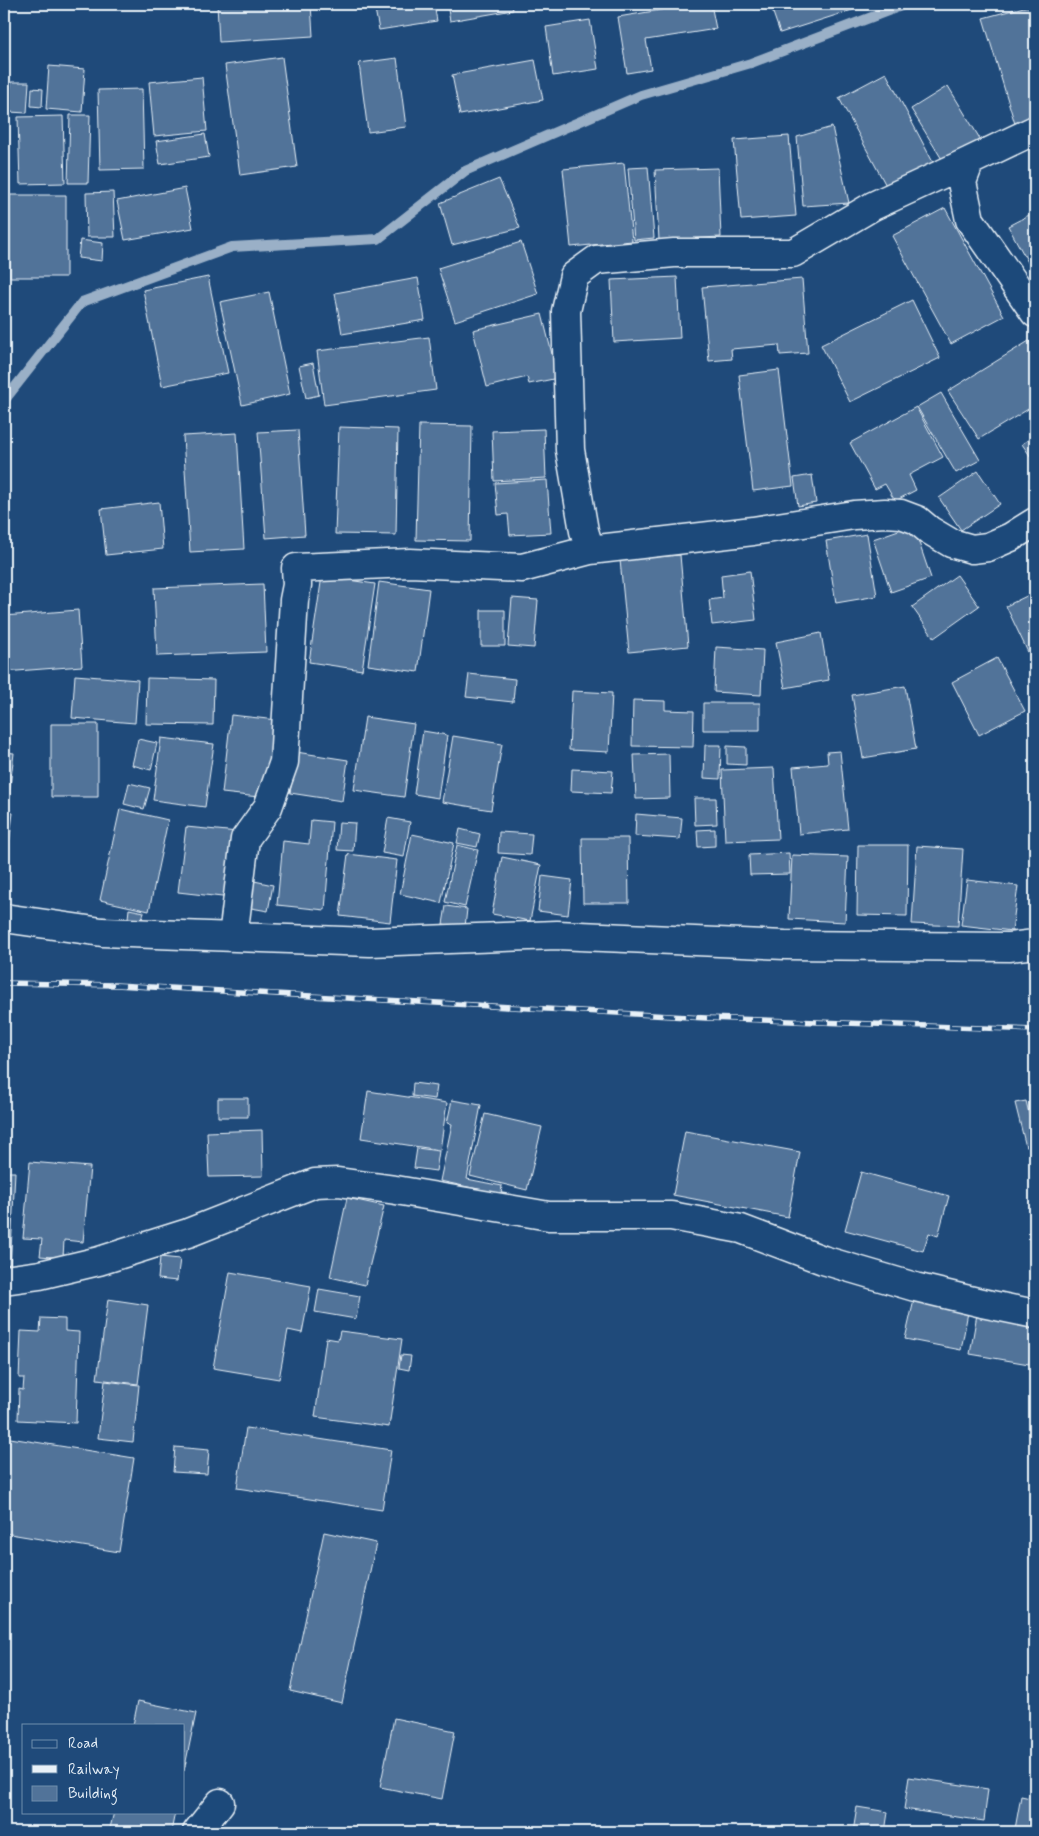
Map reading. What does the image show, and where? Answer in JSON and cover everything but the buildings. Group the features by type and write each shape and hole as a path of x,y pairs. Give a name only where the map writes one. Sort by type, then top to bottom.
{"street":[{"path":"590,550 584,532 570,450 566,310 574,276 596,260 674,253 793,253 872,206 1035,130"},
{"path":"970,161 962,182 970,220 1035,313"},
{"path":"233,937 245,839 268,807 284,762 294,600 297,585 296,568 410,563 522,568 590,550 753,531 854,515 885,513 901,514 917,520 929,530 951,543 972,549 988,546 1011,537 1035,522"},
{"path":"4,918 102,932 370,942 557,935 785,945 1009,946 1035,944"},
{"path":"4,1280 40,1275 99,1261 188,1233 315,1182 338,1182 549,1216 671,1216 740,1230 823,1260 915,1287 982,1304 1035,1314"},
{"path":"197,1832 220,1803"}],"waterway":[{"path":"4,401 82,302 232,247 378,239 465,171 641,95 751,63 906,4"}],"railway":[{"path":"4,983 116,985 706,1018 1035,1030"}]}
